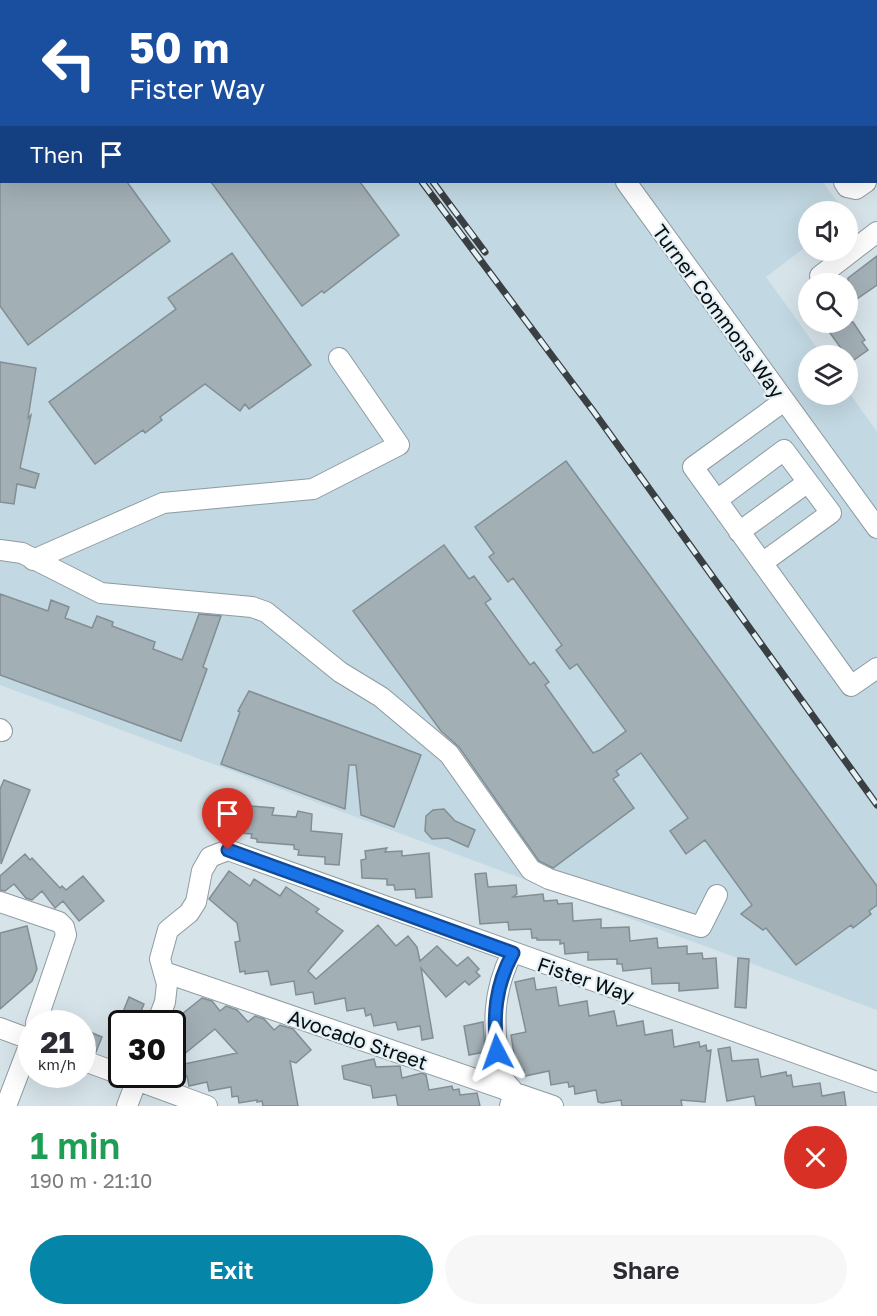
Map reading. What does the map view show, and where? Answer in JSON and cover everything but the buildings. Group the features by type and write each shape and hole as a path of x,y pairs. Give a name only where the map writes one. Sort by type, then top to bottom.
{"street":[{"name":"Turner Commons Way","path":"627,183 877,528"},
{"path":"845,183 847,187 856,189 865,183"},
{"path":"824,273 877,232"},
{"path":"33,560 163,503 313,489 399,445 339,358"},
{"path":"784,401 693,467 851,686 877,668"},
{"path":"717,500 784,450 831,513 762,563"},
{"path":"739,532 808,482"},
{"path":"0,550 22,553 101,593 252,606 266,612 340,672 381,697 449,754 531,870 549,879 701,927 717,895"},
{"name":"Fister Way","path":"164,972 161,966 161,950 168,930 189,913 196,902 202,871 210,857 228,850 877,1082"},
{"path":"0,902 54,920 64,927 66,935 40,1010"},
{"path":"512,1099 499,1070 494,1014 502,973 513,953"},
{"path":"162,1010 167,984 164,972"},
{"name":"Avocado Street","path":"164,972 512,1099 553,1106"},
{"path":"0,1028 18,1034"},
{"path":"6,1106 18,1074"},
{"path":"127,1106 134,1088"},
{"path":"164,1088 207,1106"}],"shaded area":[{"path":"0,183 824,183 837,201 798,201 798,253 766,277 798,322 798,333 806,333 815,345 798,345 798,405 858,405 877,432 877,1010 0,685"}],"railway":[{"path":"423,183 594,412 877,805"},
{"path":"434,183 485,252"}],"route":[{"path":"228,850 513,953 502,973 496,993 494,1014 497,1052"}]}
